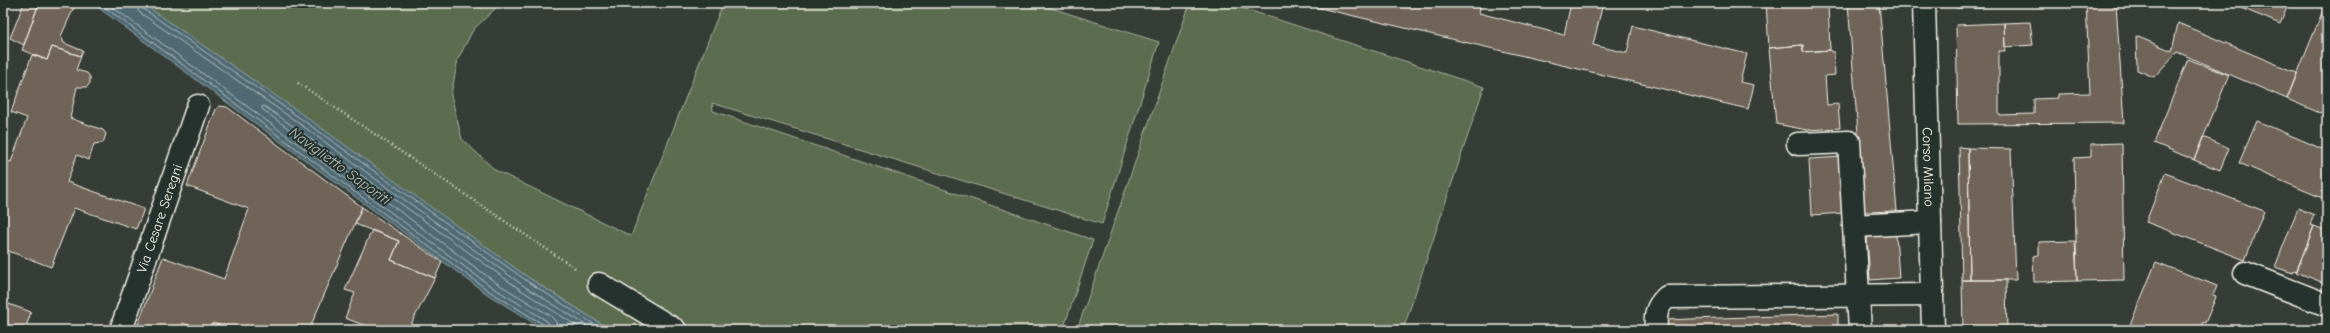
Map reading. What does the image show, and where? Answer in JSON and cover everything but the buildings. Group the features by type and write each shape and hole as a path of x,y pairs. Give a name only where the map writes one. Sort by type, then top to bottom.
{"street":[{"name":"Corso Milano","path":"1924,3 1933,330"},
{"name":"Via Cesare Seregni","path":"121,330 198,106"},
{"path":"1798,144 1849,142 1860,330"},
{"path":"1854,226 1930,222"},
{"path":"2245,273 2327,305"},
{"path":"599,284 675,330"},
{"path":"1656,330 1655,315 1658,304 1667,296 1932,295"}],"path":[{"path":"298,83 599,284"}],"green space":[{"path":"141,3 501,3 473,30 458,59 451,95 462,139 495,170 631,236 723,3 1035,3 1159,42 1102,224 712,103 713,111 1093,240 1063,330 611,330 529,278"},
{"path":"1190,3 1227,3 1484,87 1403,330 1077,330"}],"water":[{"name":"Naviglietto Saporiti","path":"92,3 142,3 302,114 529,278 611,330 545,330 487,294"}]}
